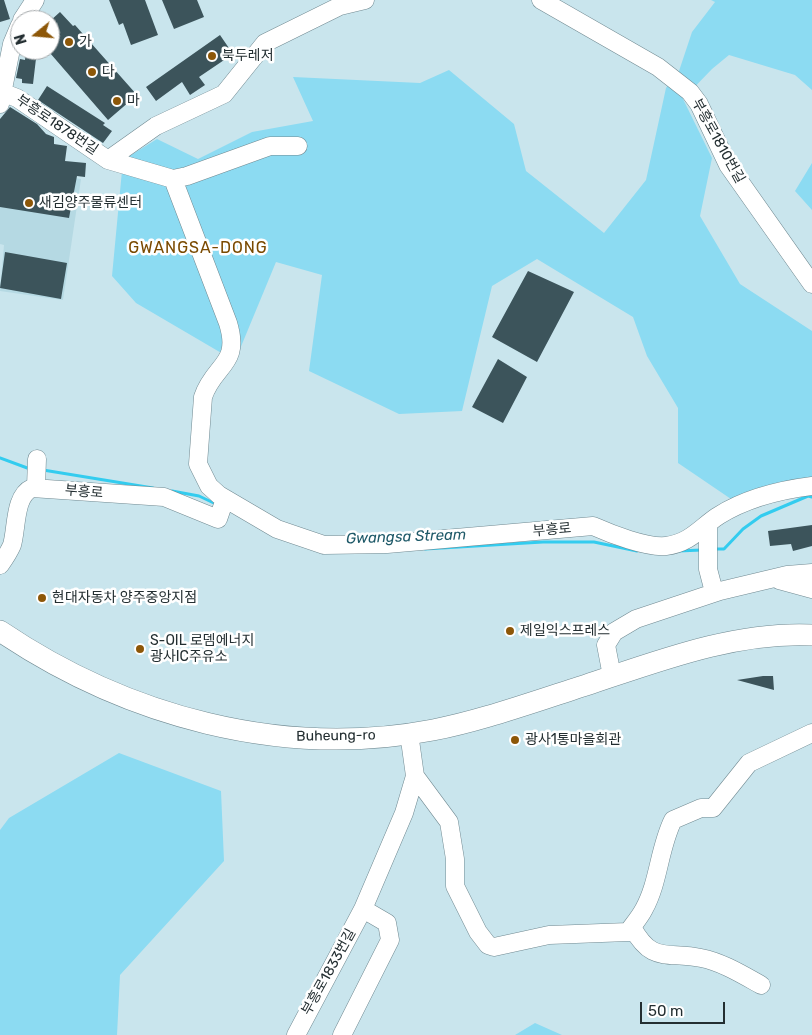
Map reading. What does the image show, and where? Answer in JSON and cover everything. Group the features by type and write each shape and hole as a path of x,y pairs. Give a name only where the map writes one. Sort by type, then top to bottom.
{"main road":[{"name":"Buheung-ro","path":"0,630 29,650 92,684 182,718 241,731 294,738 352,738 434,730 706,648 763,638 812,635"}],"street":[{"name":"부흥로1878번길","path":"108,160 156,126 224,94 265,43 340,6 365,0"},
{"name":"부흥로1810번길","path":"541,0 581,21 658,67 690,92 699,104 728,165 812,284"},
{"name":"부흥로1878번길","path":"10,55 2,98 17,98 108,160 173,179"},
{"path":"222,508 198,464 206,388 232,353 233,344 228,324 173,179 187,176 270,146 298,146"},
{"path":"0,565 11,547 21,499 27,490 36,487 37,460"},
{"name":"부흥로","path":"36,487 75,492 164,497 222,508 324,545 387,544 593,526 621,538 665,546 692,538 749,500 812,486"},
{"path":"709,527 708,569 714,592"},
{"path":"612,676 606,645 614,632 636,618 714,592 773,578 812,574"},
{"path":"773,578 812,589"},
{"name":"부흥로1833번길","path":"296,1035 364,909 419,781 409,733"},
{"path":"419,781 449,822 455,859 455,886 478,932 488,945 494,947 549,935 614,934 628,932 645,909 657,872 664,838 673,820 701,808 714,808 749,763 812,733"},
{"path":"342,1035 390,940 387,923 364,909"},
{"path":"632,927 640,942 657,954 702,958 739,972 761,985"}],"shaded area":[{"path":"711,0 812,0 812,90 795,75 729,55 712,69 683,99 712,158 700,216 740,284 812,331 812,478 777,485 731,499 678,463 678,408 647,356 633,317 537,259 492,286 462,411 399,414 309,371 322,275 276,262 235,361 136,303 112,276 123,160 157,139 198,159 252,132 313,121 293,77 420,83 449,70 514,124 526,171 604,233 646,180 666,88 679,71 692,32 715,2"},
{"path":"812,163 812,210 795,191"},
{"path":"0,166 81,179 63,300 0,291 4,245 0,244"},
{"path":"119,753 221,791 224,861 120,975 117,1035 0,1035 0,830 9,818"},
{"path":"535,1023 562,1035 515,1035"}],"building":[{"path":"0,0 4,0 10,19 0,22"},
{"path":"109,0 145,0 158,35 131,45 123,23 119,25"},
{"path":"162,0 197,0 204,17 174,29"},
{"path":"60,12 73,26 75,25 137,95 108,120 56,60 60,60"},
{"path":"220,35 233,54 199,77 205,85 190,95 182,82 156,101 146,87"},
{"path":"20,60 36,60 33,84 22,83 22,79 16,78"},
{"path":"47,86 105,123 103,125 112,131 103,143 38,100"},
{"path":"10,107 37,124 46,134 54,137 54,144 67,146 65,161 86,163 85,177 77,176 69,218 0,207 0,119"},
{"path":"5,252 67,263 61,299 0,288"},
{"path":"528,271 574,292 537,362 492,337"},
{"path":"498,359 527,377 503,423 472,407"},
{"path":"812,525 812,546 793,551 791,544 770,546 768,531"},
{"path":"773,676 774,690 737,680"}],"waterway":[{"name":"Gwangsa Stream","path":"0,458 30,469"},
{"name":"Gwangsa Stream","path":"43,470 153,488"},
{"name":"Gwangsa Stream","path":"172,491 199,496 218,505"},
{"name":"Gwangsa Stream","path":"713,549 724,549 743,529 761,516 808,496 812,497"},
{"name":"Gwangsa Stream","path":"425,549 543,542 594,542 637,551"},
{"name":"Gwangsa Stream","path":"678,551 702,550"}],"place":[{"name":"가","path":"69,42"},
{"name":"북두레저","path":"212,56"},
{"name":"다","path":"92,72"},
{"name":"마","path":"117,101"},
{"name":"새김양주물류센터","path":"29,203"},
{"name":"현대자동차 양주중앙지점","path":"42,598"},
{"name":"제일익스프레스","path":"510,631"},
{"name":"S-OIL 로뎀에너지 광사IC주유소","path":"140,649"},
{"name":"광사1통마을회관","path":"515,740"}],"district":[{"name":"GWANGSA-DONG","path":"198,248"}]}
